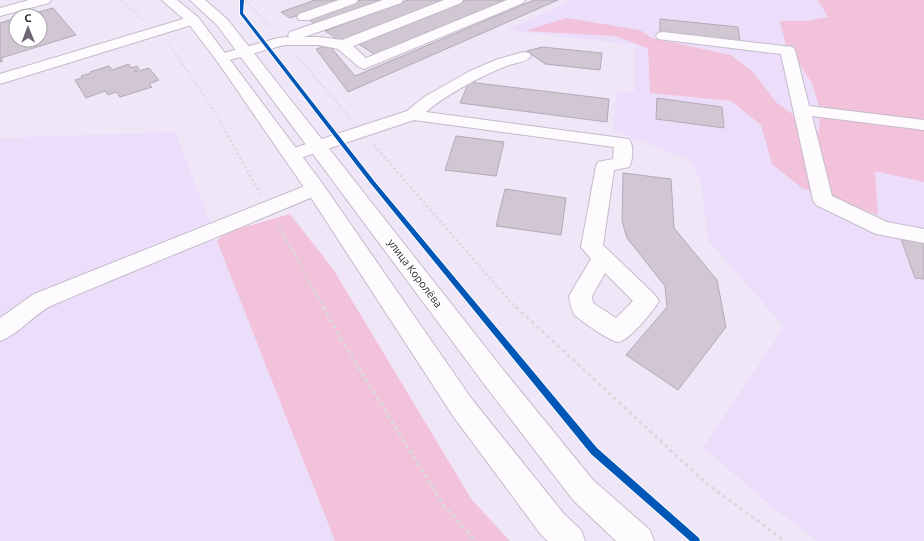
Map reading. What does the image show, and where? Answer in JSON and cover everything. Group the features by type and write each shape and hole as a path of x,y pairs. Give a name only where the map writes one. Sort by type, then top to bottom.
{"main road":[{"path":"0,12 44,0"},
{"name":"улица Королёва","path":"169,0 222,22 496,380 584,490 640,541"},
{"path":"304,17 351,0"},
{"path":"222,58 283,41 303,32 328,25 396,0"},
{"path":"283,41 319,41 343,45 456,0"},
{"path":"343,45 364,64 518,0"},
{"path":"0,79 159,29 195,10"},
{"name":"улица Королёва","path":"195,10 222,58 315,188 462,407 553,525 570,541"},
{"path":"663,36 788,50 823,200 883,229 924,236"},
{"path":"413,115 421,106 483,69 524,56"},
{"path":"802,110 924,125"},
{"path":"291,155 413,115 623,143 622,164 605,166 592,247 603,258"},
{"path":"0,332 42,300 315,188"}],"path":[{"path":"121,0 152,28 159,29 209,103 341,338 444,506 476,541"},
{"path":"245,0 283,41 522,314 707,484 785,541"}],"shaded area":[{"path":"572,0 924,0 924,541 818,541 772,507 703,447 784,327 708,240 701,181 690,160 613,130 617,91 634,92 635,45 506,30"},
{"path":"818,0 924,0 924,182 875,171 878,215 802,188 772,164 761,125 731,101 650,93 648,48 615,36 525,31 566,18 640,30 652,38 731,55 752,71 777,103 819,133 820,110 812,83 786,45 780,21 806,21 828,17"},
{"path":"175,132 335,541 0,541 0,138"},
{"path":"290,214 333,269 472,500 510,541 335,541 217,241 224,233"}],"building":[{"path":"315,0 340,0 290,18 281,12"},
{"path":"361,0 382,0 315,24 307,19"},
{"path":"408,0 445,0 340,41 325,31"},
{"path":"465,0 509,0 376,55 357,43"},
{"path":"534,0 558,0 348,92 316,49 329,45 355,76"},
{"path":"53,8 76,35 48,44 48,9"},
{"path":"660,19 738,27 740,41 660,32"},
{"path":"8,20 8,48 34,48 1,58 3,61 0,62 0,23"},
{"path":"542,47 602,53 600,70 545,64 527,51"},
{"path":"129,64 131,68 137,66 139,69 134,71 135,72 149,68 159,80 149,84 152,87 120,97 116,92 108,95 105,91 86,98 75,80 82,78 81,76 91,73 90,72 109,66 112,70"},
{"path":"469,82 609,99 607,122 460,103"},
{"path":"657,98 722,107 724,128 656,119"},
{"path":"456,136 504,142 496,176 445,170"},
{"path":"623,173 671,179 674,228 717,280 726,327 678,390 626,355 667,307 665,286 627,238 622,221"},
{"path":"505,189 566,198 561,235 496,226"},
{"path":"901,239 924,242 924,279 915,278"}],"cycle path":[{"path":"242,0 241,13 373,183 594,451 696,541"}]}
